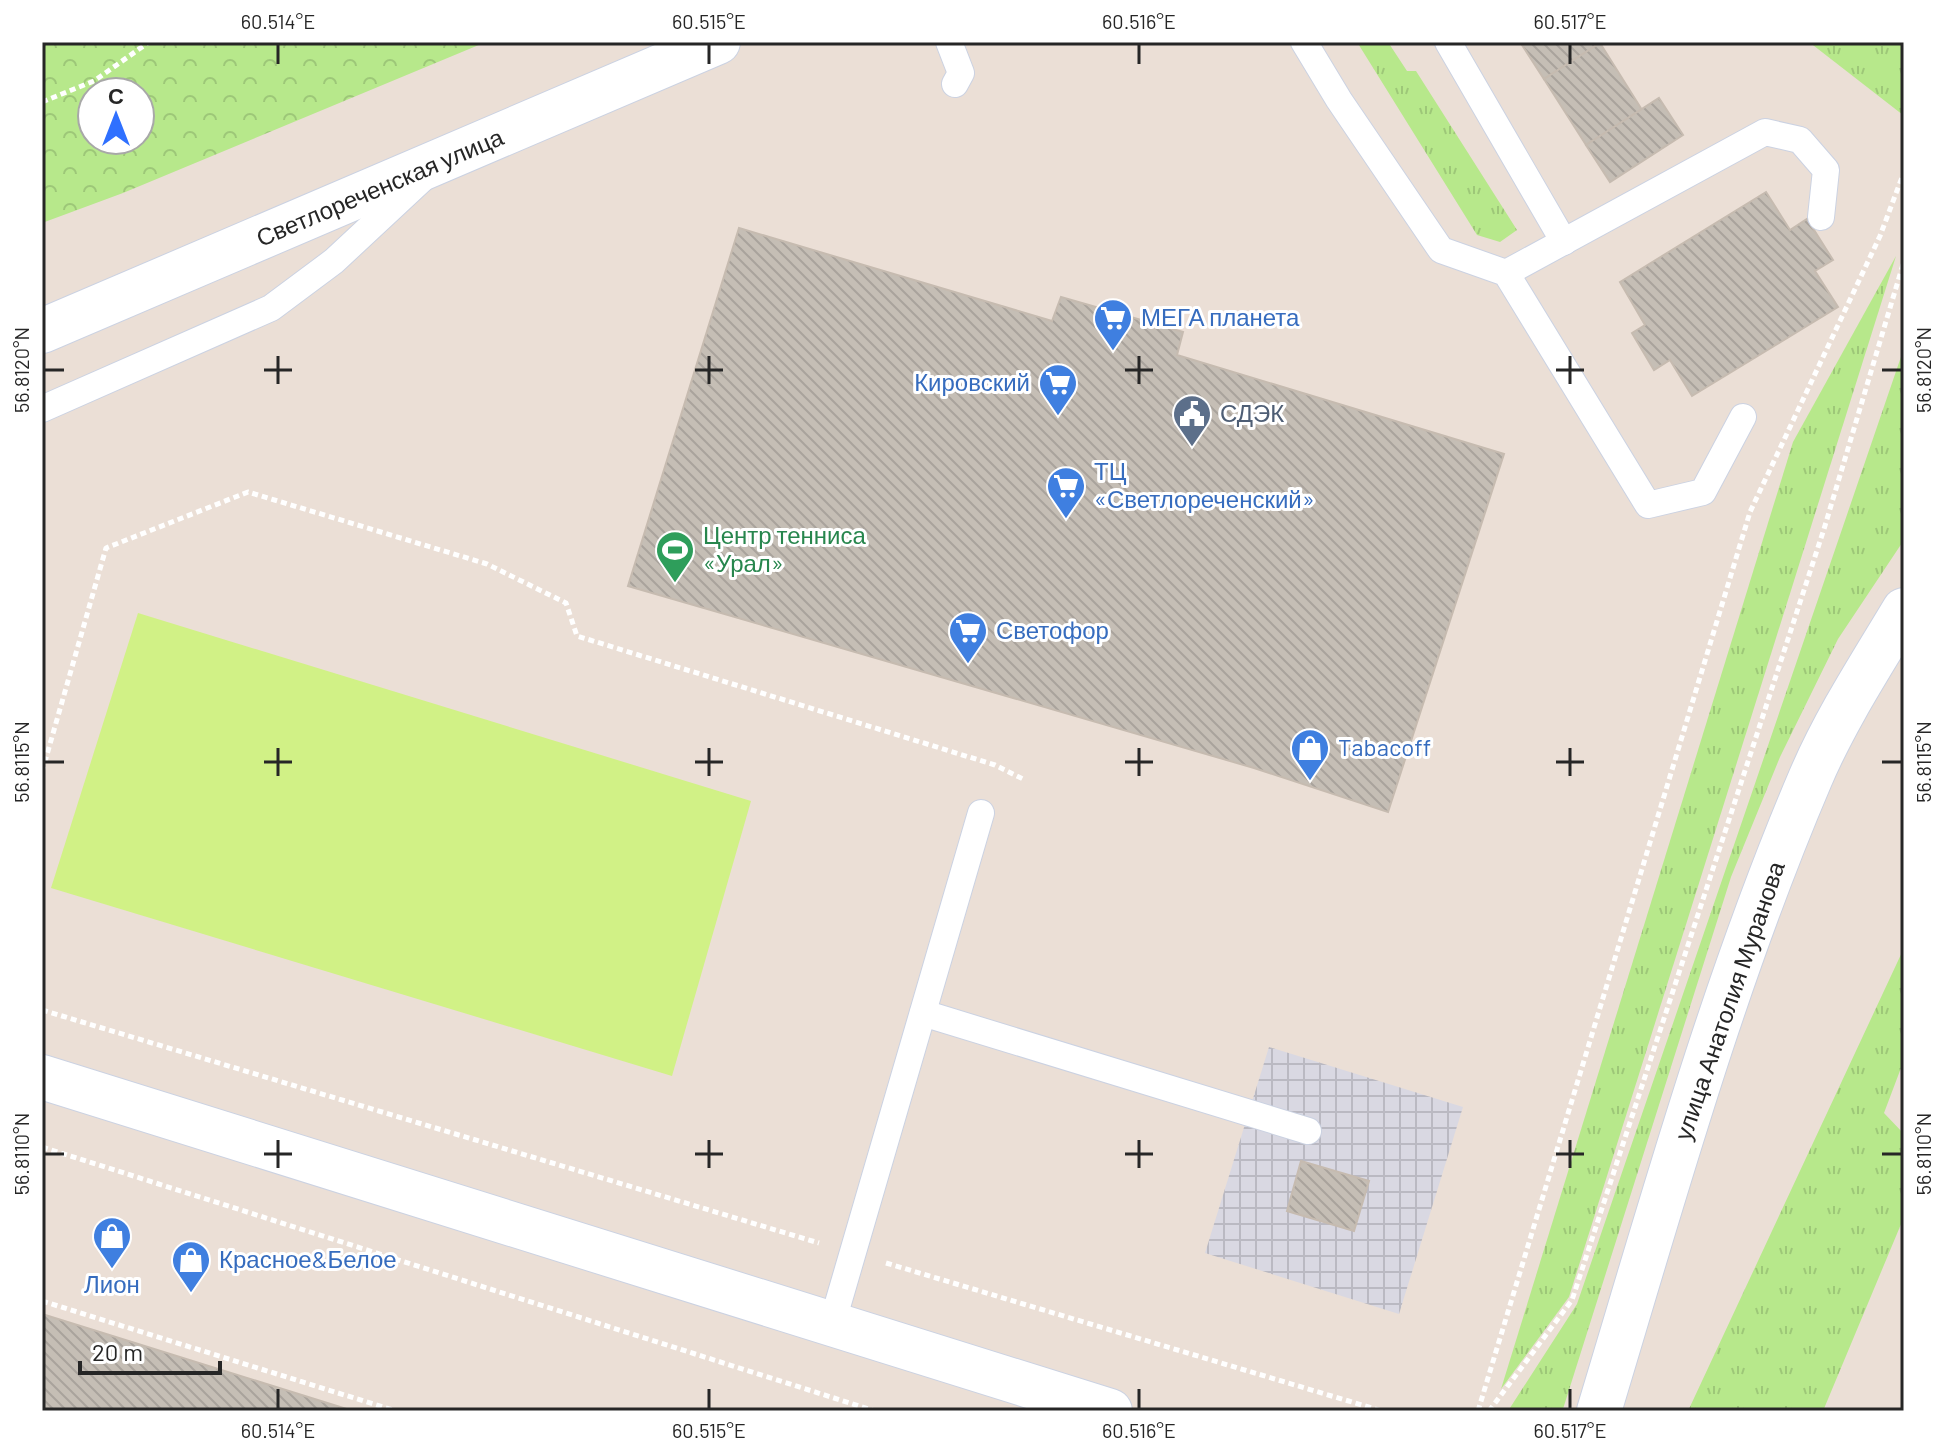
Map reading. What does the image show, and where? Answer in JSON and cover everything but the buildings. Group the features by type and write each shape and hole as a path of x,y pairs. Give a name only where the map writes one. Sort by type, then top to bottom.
{"street":[{"name":"Светлореченская улица","path":"42,331 718,42"},
{"name":"улица Анатолия Муранова","path":"1599,1411 1680,1143 1755,921 1810,777 1840,718 1904,610"},
{"path":"42,1077 1110,1411"}],"lane":[{"path":"949,42 961,73 955,84"},
{"path":"1304,42 1339,100 1441,250 1506,273 1648,505 1703,492 1743,417"},
{"path":"1448,42 1564,242"},
{"path":"1506,273 1765,132 1800,140 1826,170 1821,217"},
{"path":"42,409 271,308 334,261 441,162"},
{"path":"832,1324 981,813"},
{"path":"923,1013 1308,1131"}],"path":[{"path":"42,102 94,81 149,42"},
{"path":"1478,1411 1750,512 1880,236 1904,172"},
{"path":"1489,1411 1572,1300 1824,529 1904,261"},
{"path":"42,772 106,548 248,492 487,564 566,603 577,636 995,765 1023,779"},
{"path":"42,1010 1382,1411"},
{"path":"42,1147 875,1411"},
{"path":"42,1301 396,1411"}],"shaded area":[{"path":"1269,1047 1463,1107 1399,1314 1205,1253"}],"green space":[{"path":"42,42 486,42 123,193 42,223"},
{"path":"1357,42 1388,42 1407,71 1416,71 1517,230 1500,242 1477,235"},
{"path":"1809,42 1904,42 1903,115"},
{"path":"1896,256 1569,1297 1501,1389 1793,442"},
{"path":"1904,348 1904,540 1838,639 1780,757 1731,877 1563,1409 1508,1411 1577,1304"},
{"path":"138,613 751,801 672,1076 51,888"},
{"path":"1904,948 1904,1060 1884,1113 1904,1134 1904,1217 1823,1411 1688,1411"}],"place":[{"name":"МЕГА планета","path":"1113,352"},
{"name":"Кировский","path":"1058,417"},
{"name":"СДЭК","path":"1192,448"},
{"name":"ТЦ «Светлореченский»","path":"1066,520"},
{"name":"Центр тенниса «Урал»","path":"675,584"},
{"name":"Светофор","path":"968,665"},
{"name":"Tabacoff","path":"1310,782"},
{"name":"Лион","path":"112,1270"},
{"name":"Красное&Белое","path":"191,1294"}]}
